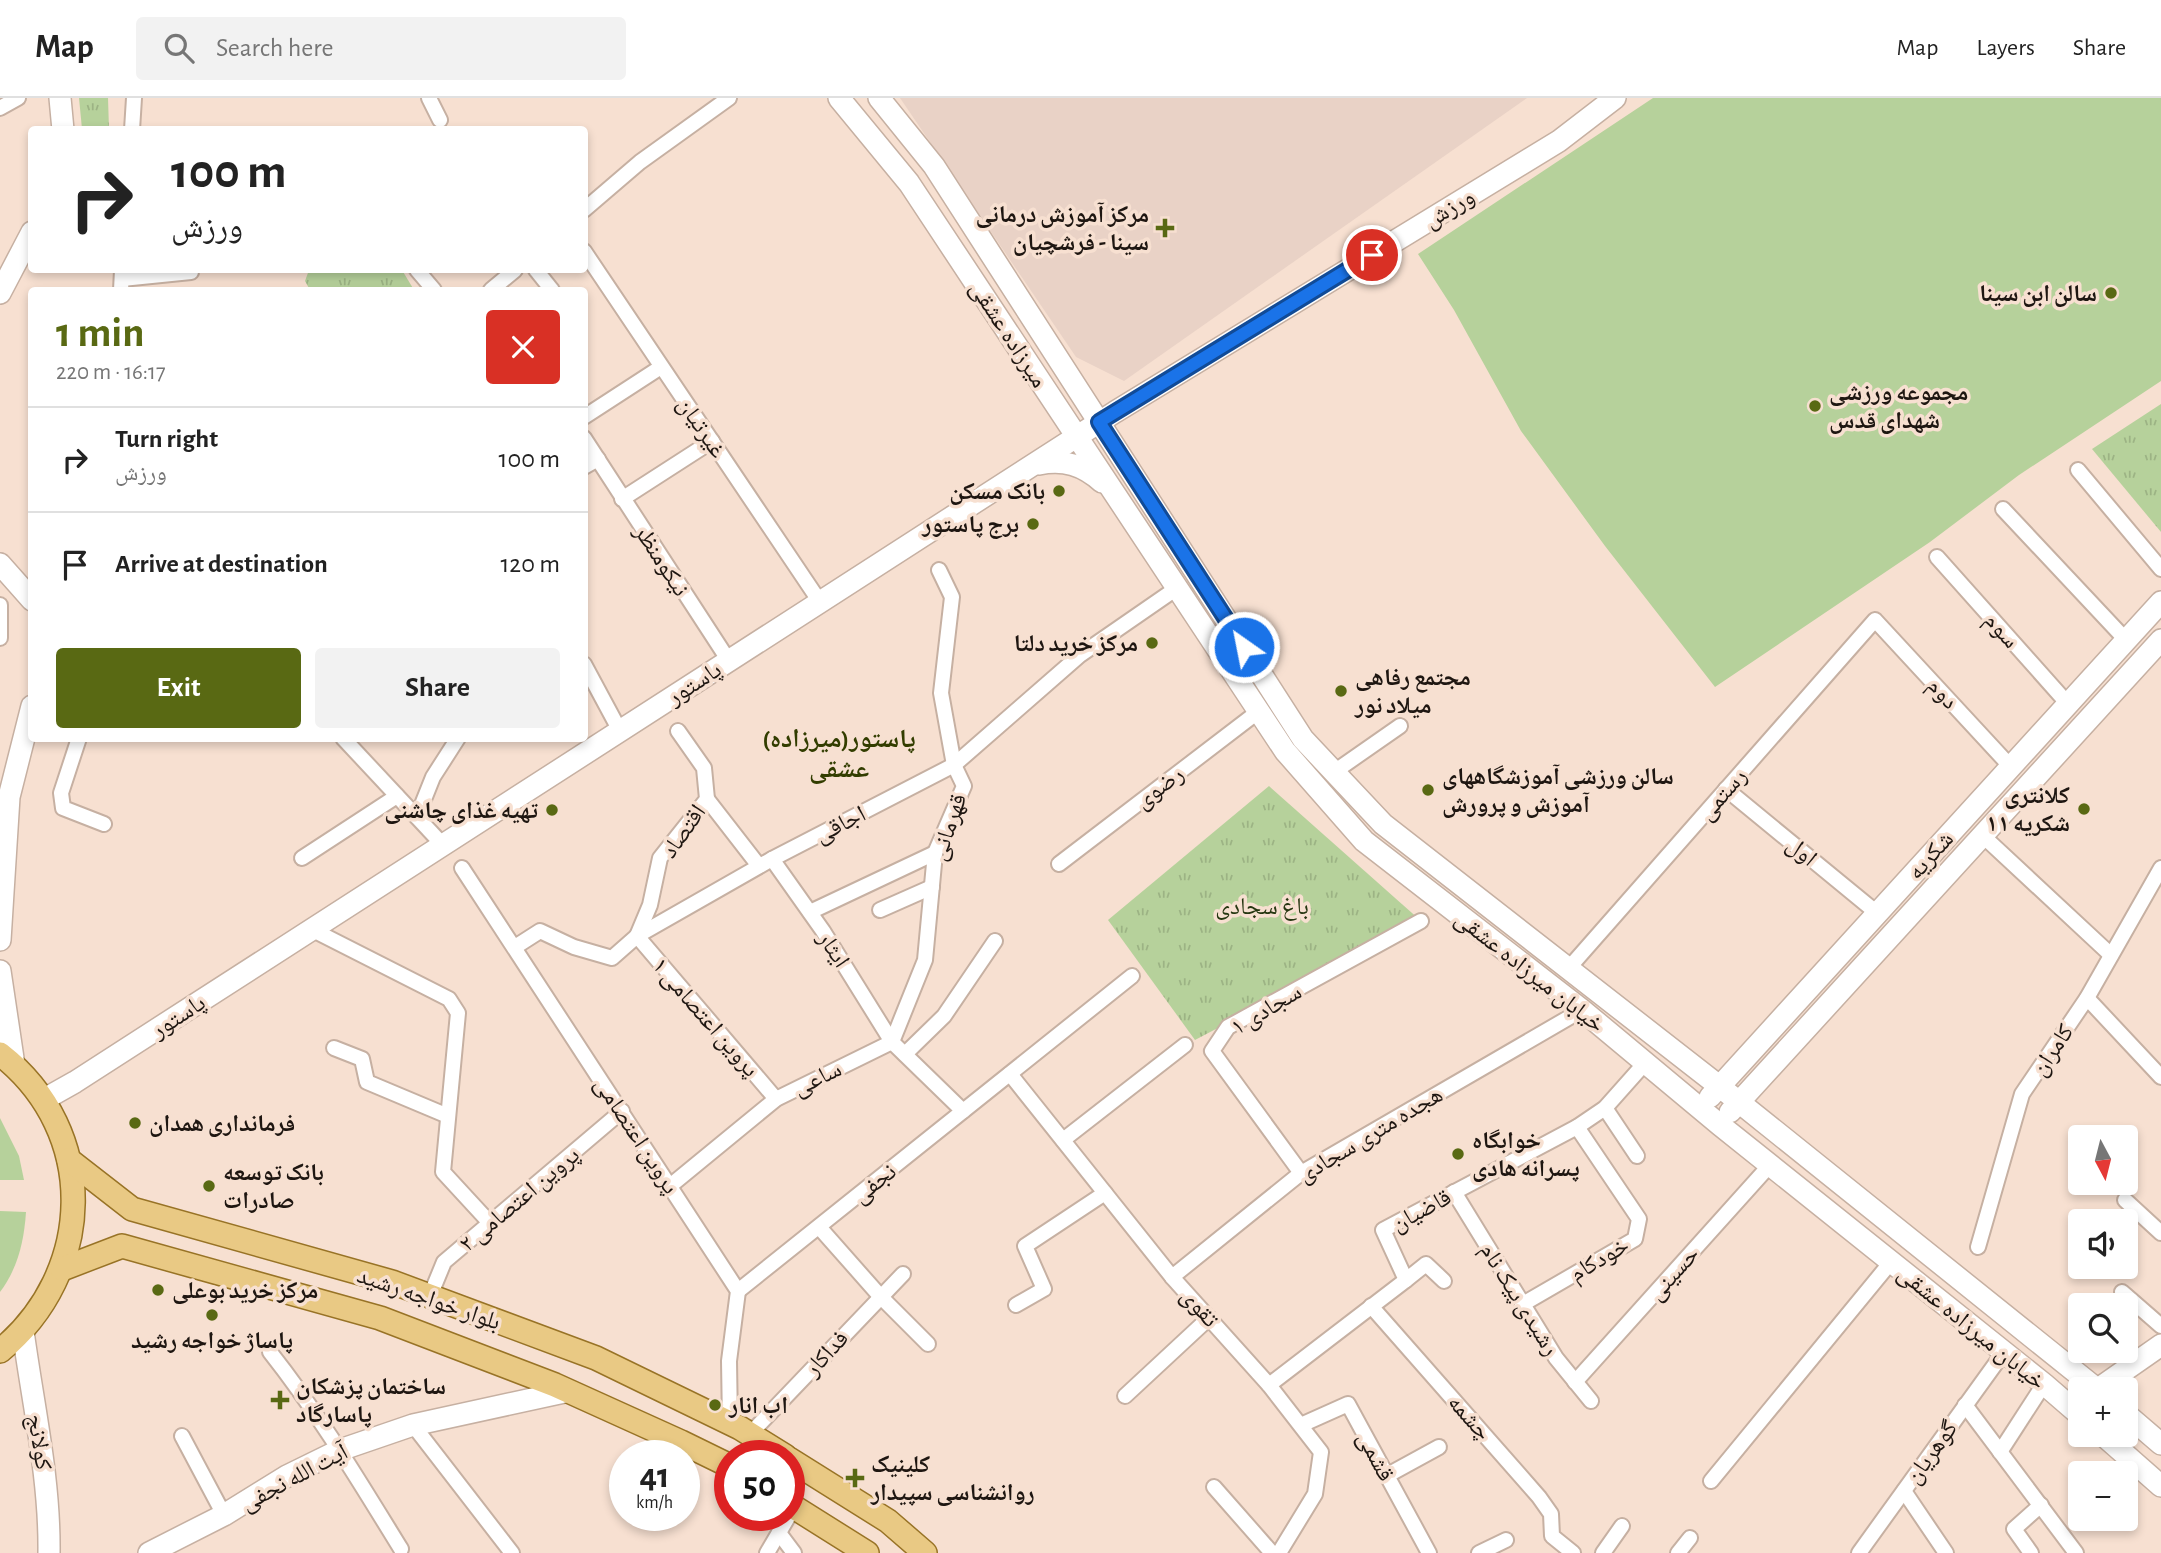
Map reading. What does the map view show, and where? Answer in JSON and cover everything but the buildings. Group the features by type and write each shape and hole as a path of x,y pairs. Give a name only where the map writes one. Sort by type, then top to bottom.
{"main road":[{"path":"60,98 63,126"},
{"name":"میرزاده عشقی","path":"839,98 909,183 1077,436"},
{"name":"میرزاده عشقی","path":"879,98 934,166 1099,422"},
{"name":"ورزش","path":"1077,436 1559,141 1615,98"},
{"path":"909,183 934,166"},
{"path":"0,293 28,240"},
{"name":"خیابان میرزاده عشقی","path":"1099,422 1303,739 1383,824 1719,1086 2083,1377"},
{"name":"خیابان میرزاده عشقی","path":"1077,436 1285,751 1364,841 1582,1010 1720,1125 2068,1405"},
{"name":"پاستور","path":"43,1100 75,1082 1077,436"},
{"path":"1033,465 1063,461 1083,468 1117,497"},
{"path":"0,564 28,596"},
{"name":"شکریه","path":"1700,1108 2161,602"},
{"name":"شکریه","path":"1720,1125 2161,640"},
{"path":"0,940 4,793 28,718"},
{"path":"0,971 7,1060 43,1100 57,1125 69,1160 73,1209 72,1233 62,1269 46,1302 23,1331 0,1352"},
{"name":"بلوار خواجه رشید","path":"69,1160 132,1209 391,1282 430,1296 596,1358 758,1440"},
{"name":"بلوار خواجه رشید","path":"62,1269 121,1246 380,1318 569,1391 657,1440"},
{"path":"271,1287 282,1252"},
{"name":"کولانج","path":"23,1331 45,1467 50,1513 48,1553"},
{"path":"2115,1377 2161,1345"},
{"name":"آیت الله نجفی","path":"149,1553 224,1515 287,1476 340,1450 413,1425 569,1391"},
{"path":"2138,1424 2161,1444"},
{"path":"2117,1447 2161,1486"},
{"name":"بلوار خواجه رشید","path":"805,1468 888,1521 925,1553"},
{"path":"805,1514 867,1553"}],"street":[{"path":"0,108 18,98"},
{"path":"132,126 134,98"},
{"path":"429,98 440,120"},
{"path":"588,207 639,162 729,98"},
{"name":"غیرتیان","path":"588,257 820,602"},
{"path":"122,280 182,273"},
{"path":"420,273 431,287"},
{"path":"495,287 511,273"},
{"path":"538,273 550,287"},
{"path":"588,414 662,367"},
{"path":"622,499 712,441"},
{"name":"نیکومنظر","path":"591,463 622,499 729,661"},
{"path":"2078,470 2161,569"},
{"path":"2003,509 2126,640"},
{"name":"سوم","path":"1937,557 2067,704"},
{"name":"قهرمانی","path":"892,1042 925,960 935,853 964,786 954,765 941,693 952,597 939,570"},
{"name":"اجاقی","path":"515,947 540,931 574,947 612,958 636,936 766,862 954,765 1080,655 1177,588"},
{"path":"0,605 0,638"},
{"name":"دوم","path":"1875,620 2011,766"},
{"name":"رستمی","path":"1568,969 1875,620"},
{"path":"588,671 620,731"},
{"name":"رضوی","path":"1059,864 1259,711"},
{"path":"1334,772 1400,726"},
{"name":"اقتصاد","path":"636,936 650,905 660,858 706,799 704,768 678,731"},
{"path":"78,742 61,793 63,808 104,824"},
{"path":"347,742 443,845"},
{"path":"417,817 433,777 455,742"},
{"name":"اول","path":"1726,789 1877,913"},
{"path":"302,858 397,796"},
{"name":"ایثار","path":"706,799 810,912 892,1042"},
{"path":"1982,835 2111,955"},
{"path":"810,912 935,853"},
{"name":"پروین اعتصامی","path":"462,868 738,1292"},
{"name":"کامران","path":"1978,1247 2022,1094 2087,998 2161,868"},
{"path":"880,910 932,887"},
{"name":"سجادی ۱","path":"1301,1173 1212,1051 1228,1027 1421,921"},
{"path":"312,929 449,999 458,1013 443,1172 490,1223"},
{"name":"پروین اعتصامی ۱","path":"636,936 776,1098"},
{"path":"905,1054 944,1016 995,941"},
{"name":"نجفی","path":"738,1292 1132,976"},
{"path":"2087,998 2161,1077"},
{"name":"هجده متری سجادی","path":"1172,1277 1301,1173 1582,1010"},
{"path":"892,1042 963,1111"},
{"name":"ساعی","path":"670,1186 776,1098 892,1042"},
{"path":"1063,1140 1185,1045"},
{"path":"334,1048 362,1059 367,1082 448,1116"},
{"name":"قاضیان","path":"1406,1280 1383,1230 1577,1127 1605,1108 1645,1063"},
{"name":"تقوی","path":"1010,1074 1172,1277 1269,1385 1321,1452 1315,1494 1279,1553"},
{"path":"1605,1108 1637,1157"},
{"name":"پروین اعتصامی ۲","path":"430,1296 444,1262 622,1111"},
{"name":"خودکام","path":"1522,1304 1635,1239 1639,1219 1577,1127"},
{"name":"حسینی","path":"1575,1382 1770,1165"},
{"name":"رشیدی پیک نام","path":"1454,1192 1556,1358 1591,1401"},
{"path":"1016,1305 1044,1289 1025,1246 1105,1193"},
{"path":"2125,1200 2161,1233"},
{"path":"819,1227 880,1296 928,1344"},
{"path":"1712,1481 1891,1262"},
{"path":"1269,1385 1426,1264 1444,1281"},
{"name":"فداکار","path":"740,1429 903,1274"},
{"path":"738,1292 729,1361 740,1429"},
{"path":"2122,1292 2161,1326"},
{"name":"چشمه","path":"1371,1306 1539,1497 1551,1514 1552,1536 1573,1553"},
{"path":"1125,1396 1209,1318"},
{"path":"270,1352 340,1450 401,1549"},
{"name":"گوهریان","path":"1859,1553 2004,1352"},
{"path":"2000,1452 2044,1384"},
{"name":"قشمی","path":"1301,1425 1348,1404 1429,1553"},
{"path":"1965,1405 2077,1553"},
{"path":"413,1425 512,1553"},
{"path":"182,1436 224,1515"},
{"path":"1386,1476 1439,1447"},
{"path":"1214,1487 1272,1553"},
{"path":"1904,1491 1946,1553"},
{"path":"2031,1553 2014,1529 2040,1505"},
{"path":"1603,1553 1622,1525"},
{"path":"767,1553 779,1533 794,1553"},
{"path":"1678,1553 1690,1538"},
{"path":"1479,1553 1506,1540"}],"shaded area":[{"name":"مرکز آموزش درمانی سینا - فرشچیان","path":"900,98 1527,98 1124,381 1076,357"}],"green space":[{"path":"79,98 108,98 109,126 82,126"},
{"name":"مجموعه ورزشی شهدای قدس","path":"1653,98 2161,98 2161,381 2019,475 1930,542 1715,687 1605,546 1521,431 1454,310 1418,254"},
{"path":"308,273 404,273 412,287 308,287 305,281"},
{"path":"2161,404 2161,532 2092,449"},
{"name":"باغ سجادی","path":"1269,786 1421,921 1195,1040 1108,920"},
{"path":"0,1118 19,1156 24,1180 0,1180"},
{"path":"0,1211 26,1212 19,1254 0,1292"}],"place":[{"name":"مرکز آموزش درمانی سینا - فرشچیان","path":"1165,228"},
{"name":"سالن ابن سینا","path":"2111,293"},
{"name":"مجموعه ورزشی شهدای قدس","path":"1815,406"},
{"name":"بانک مسکن","path":"1059,491"},
{"name":"برج پاستور","path":"1033,524"},
{"name":"مرکز خرید دلتا","path":"1152,643"},
{"name":"مجتمع رفاهی میلاد نور","path":"1341,691"},
{"name":"سالن ورزشی آموزشگاههای آموزش و پرورش","path":"1428,790"},
{"name":"کلانتری ۱۱ شکریه","path":"2084,809"},
{"name":"تهیه غذای چاشنی","path":"552,810"},
{"name":"فرمانداری همدان","path":"135,1123"},
{"name":"خوابگاه پسرانه هادی","path":"1458,1154"},
{"name":"بانک توسعه صادرات","path":"209,1186"},
{"name":"مرکز خرید بوعلی","path":"158,1290"},
{"name":"پاساژ خواجه رشید","path":"212,1315"},
{"name":"ساختمان پزشکان پاسارگاد","path":"280,1400"},
{"name":"اب انار","path":"715,1405"},
{"name":"کلینیک روانشناسی سپیدار","path":"855,1478"}],"district":[{"name":"(پاستور(میرزاده عشقی","path":"839,753"}],"route":[{"path":"1244,647 1099,422 1372,255"}]}
